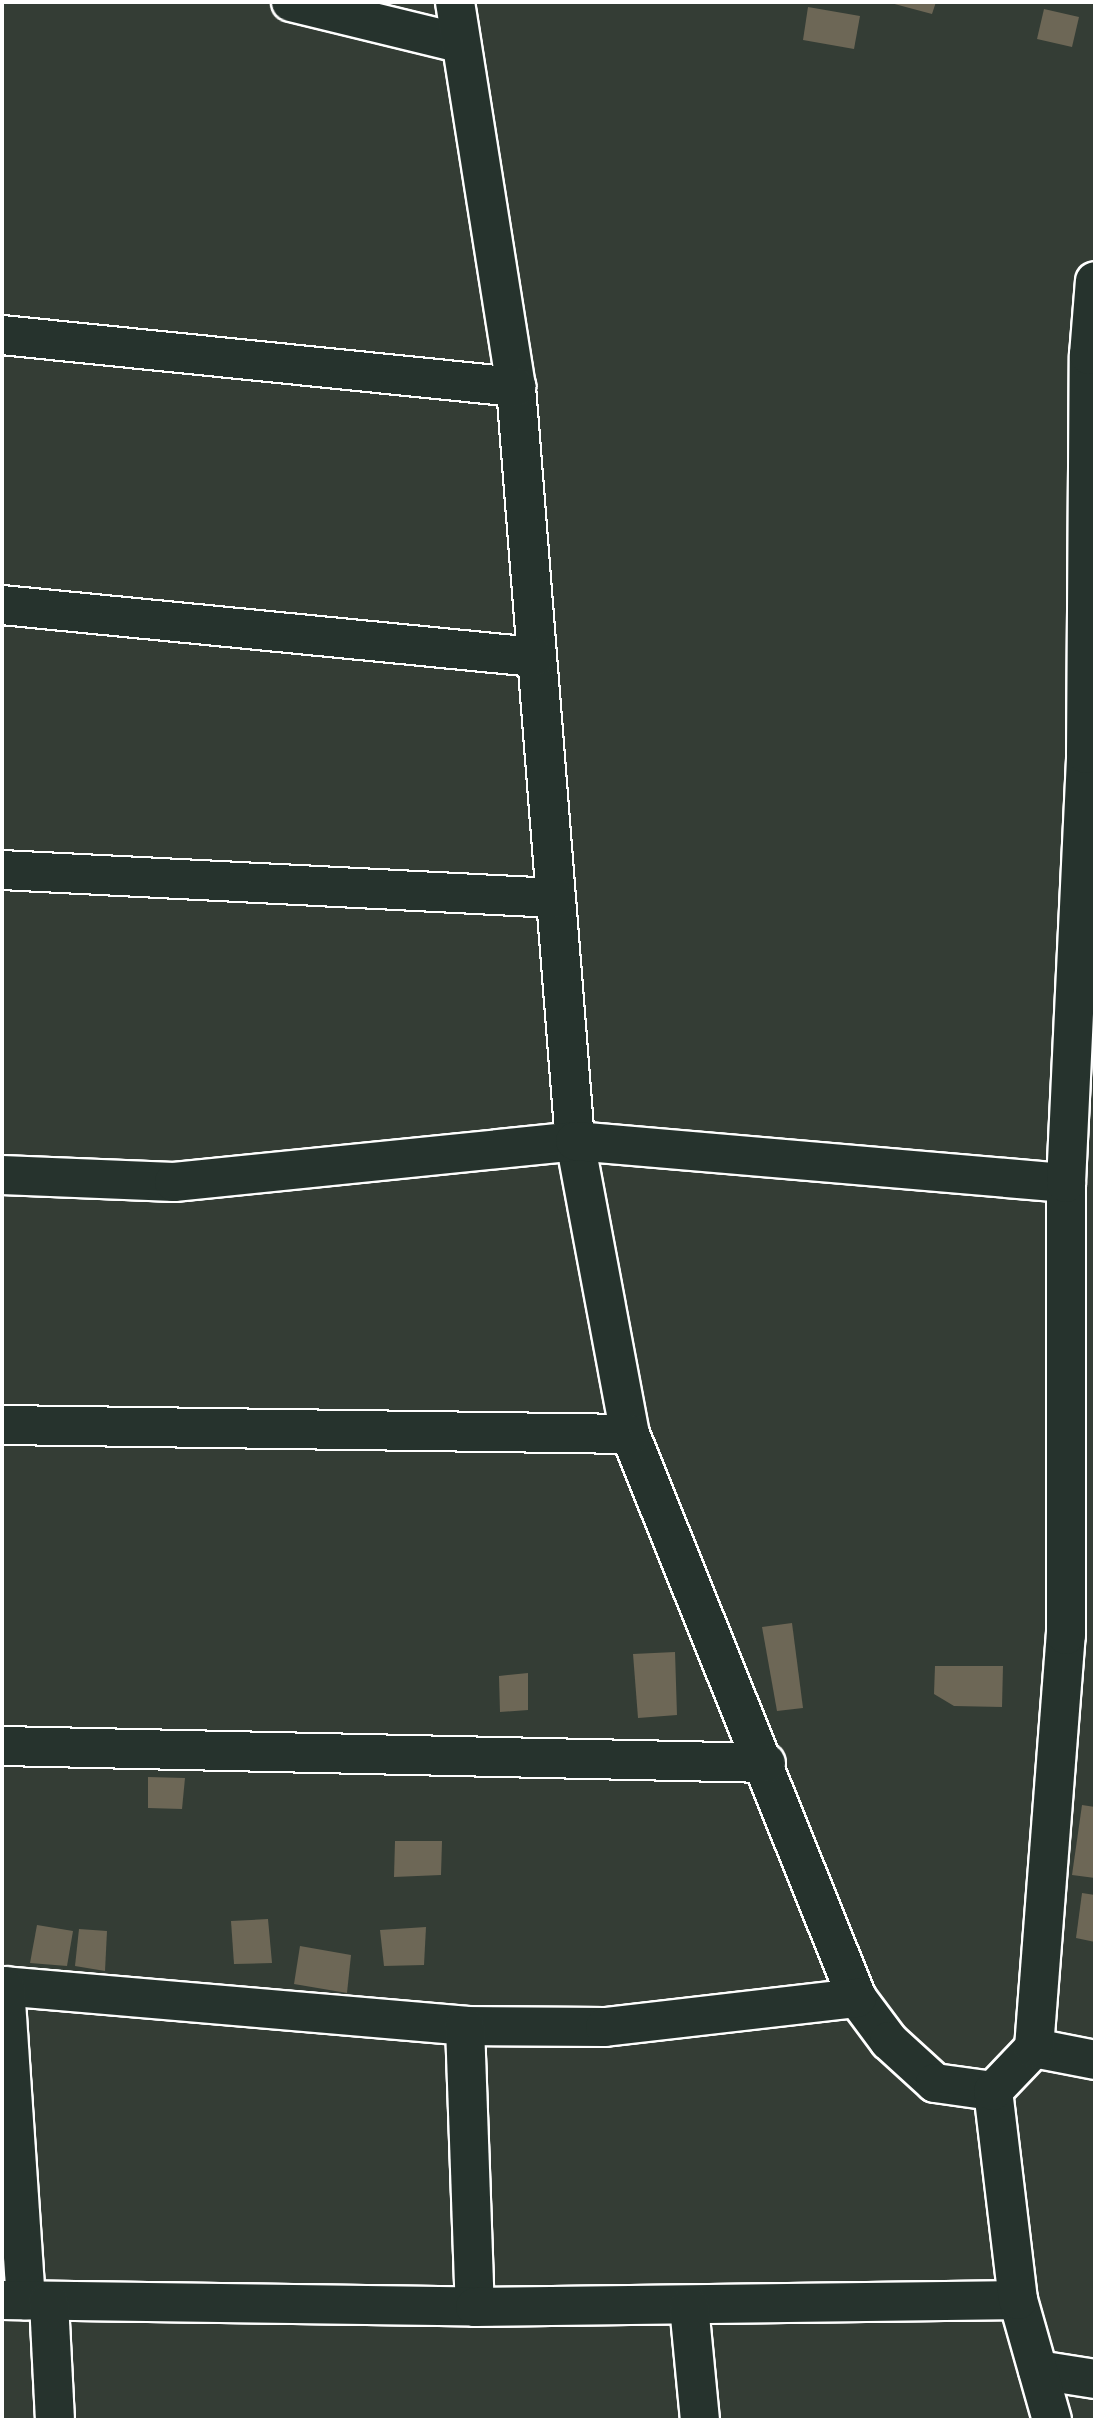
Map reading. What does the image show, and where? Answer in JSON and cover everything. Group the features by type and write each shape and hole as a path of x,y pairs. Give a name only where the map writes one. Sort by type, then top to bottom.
{"street":[{"path":"291,2 459,43"},
{"path":"455,2 459,43 516,387 534,657 575,1141 630,1434 766,1763 857,1998 889,2041 935,2083 993,2091"},
{"path":"993,2091 1034,2048 1081,1636 1066,1183 1090,754 1089,355 1095,281"},
{"path":"2,335 516,387"},
{"path":"2,605 534,657"},
{"path":"2,870 555,898"},
{"path":"2,1175 174,1182 575,1141 1066,1183"},
{"path":"2,1425 630,1434"},
{"path":"2,1746 766,1763"},
{"path":"55,2420 25,2301 3,1986 465,2026 605,2027 857,1998"},
{"path":"465,2026 475,2307"},
{"path":"1034,2048 1095,2060"},
{"path":"993,2091 1018,2300 1052,2420"},
{"path":"25,2301 475,2307 1018,2300"},
{"path":"689,2306 700,2420"},
{"path":"1038,2370 1095,2379"}],"building":[{"path":"887,2 936,2 932,14"},
{"path":"808,7 860,16 854,49 803,40"},
{"path":"1044,9 1079,17 1072,47 1037,39"},
{"path":"792,1623 803,1708 777,1711 762,1627"},
{"path":"675,1652 677,1715 638,1718 633,1654"},
{"path":"935,1666 1003,1666 1002,1707 954,1706 934,1694"},
{"path":"528,1673 528,1710 500,1712 499,1676"},
{"path":"148,1777 185,1778 182,1809 148,1808"},
{"path":"1082,1805 1095,1807 1095,1878 1072,1875"},
{"path":"395,1841 442,1841 441,1875 394,1877"},
{"path":"1082,1893 1095,1895 1095,1942 1076,1938"},
{"path":"268,1919 272,1963 234,1964 231,1921"},
{"path":"37,1925 73,1931 67,1966 30,1963"},
{"path":"426,1927 424,1965 384,1966 380,1930"},
{"path":"79,1929 107,1931 105,1971 75,1966"},
{"path":"300,1946 351,1955 347,1993 294,1984"}]}
